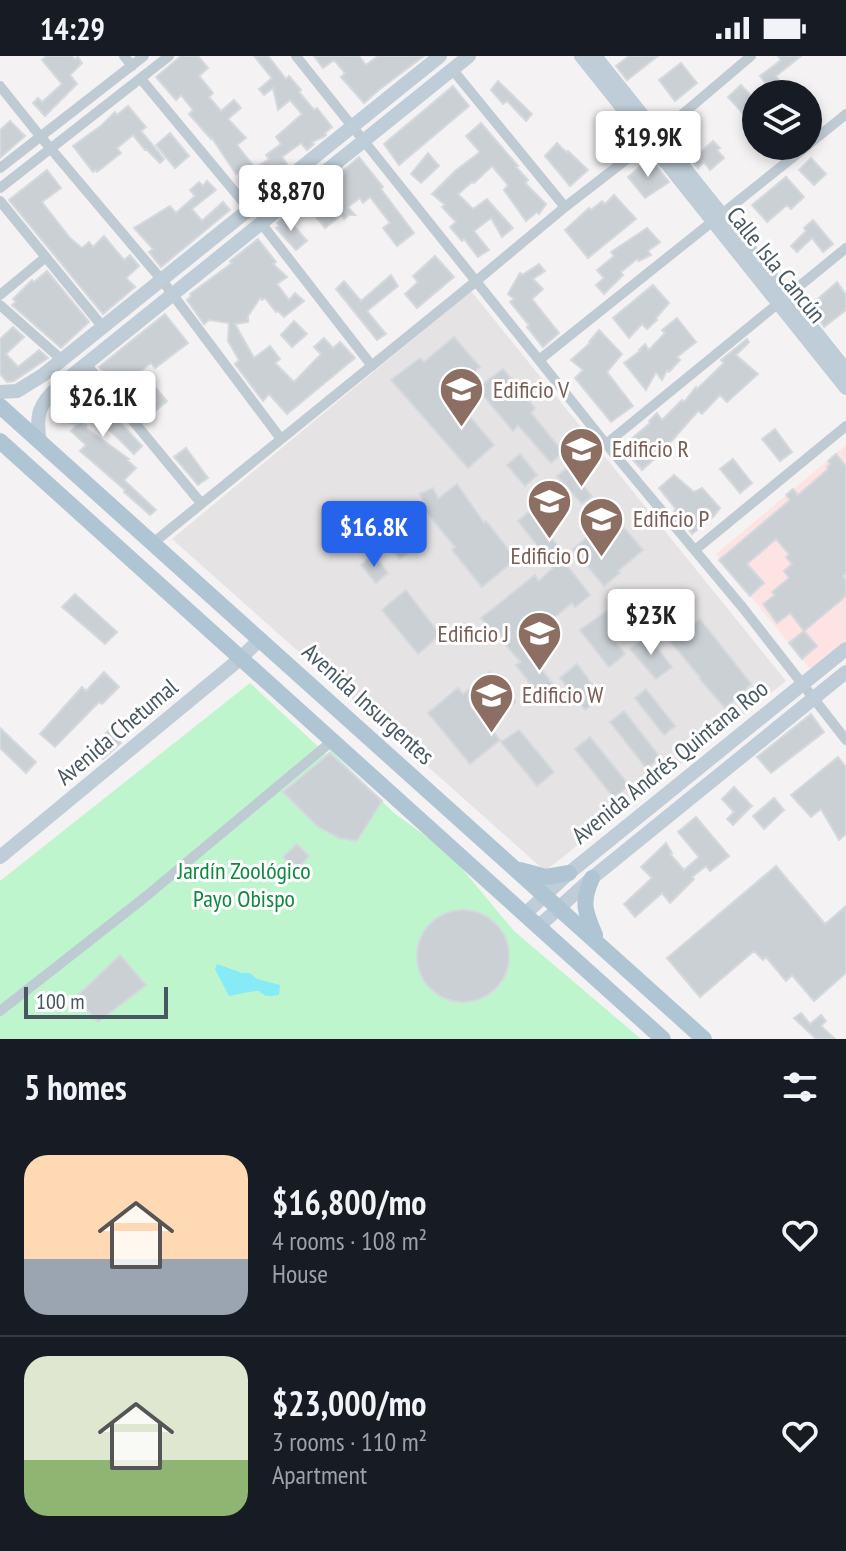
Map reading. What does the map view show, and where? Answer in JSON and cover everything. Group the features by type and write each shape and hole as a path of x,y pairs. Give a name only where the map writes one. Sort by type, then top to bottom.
{"main road":[{"name":"Avenida Insurgentes","path":"0,406 704,1039"},
{"path":"0,441 663,1039"},
{"path":"74,507 91,488"},
{"path":"165,589 182,569"},
{"path":"484,876 507,862 535,876 569,873"},
{"path":"592,878 584,903 599,944"}],"street":[{"path":"124,56 132,66"},
{"path":"0,168 144,56"},
{"path":"0,188 169,56"},
{"path":"296,56 846,740"},
{"path":"0,392 17,391 28,386 440,56"},
{"path":"40,442 38,413 43,402 60,385 469,56"},
{"name":"Calle Isla Cancún","path":"581,56 654,138"},
{"name":"Calle Isla Cancún","path":"595,56 654,138 782,299 846,388"},
{"path":"728,56 737,68"},
{"path":"153,543 751,56"},
{"path":"452,69 565,207"},
{"path":"141,79 249,209"},
{"path":"0,86 161,279 281,439"},
{"path":"822,133 846,114"},
{"path":"539,360 789,160"},
{"path":"0,201 102,326"},
{"path":"261,223 372,366"},
{"path":"606,444 846,248"},
{"path":"0,295 46,257"},
{"name":"Calle Isla Cancún","path":"782,299 846,370"},
{"path":"0,305 61,359"},
{"path":"86,364 201,503"},
{"path":"695,550 846,426"},
{"name":"Avenida Chetumal","path":"0,857 260,639"},
{"name":"Avenida Andrés Quintana Roo","path":"525,914 569,873 846,649"},
{"name":"Avenida Andrés Quintana Roo","path":"539,926 592,878 846,672"},
{"path":"0,1011 144,898 332,741"}],"shaded area":[{"path":"471,291 786,681 545,871 172,539"},
{"path":"846,445 846,641 810,669 716,554"}],"green space":[{"name":"Jardín Zoológico Payo Obispo","path":"250,683 326,754 331,750 394,813 449,853 514,931 641,1039 0,1039 0,881"}],"water":[{"path":"217,964 280,985 279,995 266,996 259,991 229,996 215,969"}],"building":[{"path":"47,56 78,57 82,63 70,75 77,84 45,116 33,103 38,98 42,102 62,84 42,60"},
{"path":"181,56 198,56 208,68 199,76 213,93 209,97 221,111 234,100 241,108 228,119 246,138 237,145 255,168 269,159 266,155 281,144 276,137 302,114 290,100 278,110 273,88 264,95 259,89 272,78 254,56 268,56 332,127 326,135 312,142 314,144 307,150 301,143 282,157 287,164 251,189 246,182 250,179 243,169 236,174 212,138 189,114 193,110 181,95 176,100 156,77"},
{"path":"314,56 359,56 366,65 378,56 424,56 364,103 341,77 345,73 334,60 323,68"},
{"path":"629,56 658,56 627,80 616,66"},
{"path":"778,56 801,56 776,76 779,80 763,80 760,76 781,60"},
{"path":"681,63 697,83 675,101 659,80"},
{"path":"498,81 532,114 526,121 507,101 503,104 491,90"},
{"path":"453,86 469,106 399,165 384,144"},
{"path":"742,86 742,113 728,97"},
{"path":"128,106 146,127 141,131 164,159 160,163 133,135 117,148 121,153 93,172 73,146 115,112 117,115"},
{"path":"10,121 25,136 0,158 0,130"},
{"path":"481,123 518,166 528,180 525,183 546,204 539,214 537,212 526,221 504,190 508,185 492,166 458,194 473,209 487,199 513,228 502,237 491,218 474,231 489,250 478,257 450,227 456,222 442,207 445,205 432,194 480,152 466,136"},
{"path":"682,132 699,154 713,141 724,158 710,170 704,162 698,168 674,139"},
{"path":"170,133 189,156 175,168 156,145"},
{"path":"557,143 588,170 570,186 545,156"},
{"path":"428,153 439,166 421,183 411,174"},
{"path":"359,157 414,233 397,246 383,228 390,223 370,197 363,203 360,198 348,207 355,215 344,219 341,215 325,228 315,216 331,203 320,191"},
{"path":"650,158 669,182 645,198 628,177"},
{"path":"813,160 826,174 814,185 799,170"},
{"path":"47,170 61,188 42,202 70,238 82,248 89,242 93,247 104,236 124,260 130,255 139,266 126,278 135,287 103,314 9,200"},
{"path":"786,177 804,197 791,209 787,205 767,222 752,205"},
{"path":"207,181 216,190 192,209 202,221 223,202 230,210 161,267 149,252 153,249 134,228 170,206 176,213 195,196 190,190 199,182 203,186"},
{"path":"614,195 636,219 588,258 565,230 589,208 591,210 602,201 605,204"},
{"path":"293,211 287,218 307,241 296,250 276,228 279,226 277,223"},
{"path":"813,220 833,244 823,252 812,238 797,252 791,246"},
{"path":"647,228 660,242 648,251 651,255 639,261 637,259 621,272 623,275 604,294 596,285 604,278 597,270 614,256 611,252"},
{"path":"258,239 276,262 273,264 287,277 277,284 289,300 295,293 304,301 284,317 265,298 260,298 248,316 248,322 235,324 254,358 270,346 280,359 275,363 294,382 321,354 314,347 324,338 333,348 340,342 355,358 287,414 269,394 263,401 235,364 239,360 228,341 229,323 209,320 204,324 187,300 190,294"},
{"path":"435,256 454,277 417,308 405,294 418,282 413,276"},
{"path":"539,264 545,271 533,279 543,289 532,299 559,333 543,347 510,302 514,299 508,294 520,273 522,275"},
{"path":"47,271 89,322 61,348 12,305 16,302 13,299 32,280 34,282"},
{"path":"391,275 398,286 367,311 386,334 377,340 336,289 344,281 361,301"},
{"path":"837,282 846,295 846,310 824,327 810,306"},
{"path":"653,285 669,303 647,329 642,324 629,338 613,318"},
{"path":"165,314 188,343 155,368 151,363 117,389 99,367"},
{"path":"677,318 696,342 677,357 680,360 669,372 667,370 662,380 656,372 646,390 624,363 645,344 649,350 665,333 662,330"},
{"path":"294,321 307,334 292,347 281,335"},
{"path":"13,327 24,337 6,354 18,367 39,350 48,358 14,381 7,382 0,374 0,339"},
{"path":"599,330 622,354 607,372 633,406 611,422 575,378 583,370 571,360"},
{"path":"454,337 480,367 449,392 494,445 468,468 391,380 420,358 424,362"},
{"path":"747,339 749,342 736,355 758,374 727,402 720,395 702,414 698,411 642,470 622,447 657,413 662,420 682,400 684,402 724,363 721,360"},
{"path":"503,369 535,408 531,413 563,452 551,463 518,425 513,431 477,388"},
{"path":"83,379 99,399 105,399 119,417 117,419 142,446 134,454 93,414 88,397 71,414 129,459 136,468 124,480 156,510 150,515 80,451 86,445 71,431 78,424 54,420 62,400"},
{"path":"156,388 167,401 150,415 139,402"},
{"path":"775,429 792,452 780,461 762,439"},
{"path":"186,448 208,478 198,485 174,457"},
{"path":"520,454 537,475 525,486 507,465"},
{"path":"836,454 846,466 846,573 843,576 846,596 804,631 790,613 777,623 763,604 789,578 784,571 792,564 786,557 789,554 776,539 747,564 764,583 750,596 719,560 790,500 786,495 793,489 798,495 828,469 828,461"},
{"path":"733,459 752,483 740,493 720,469"},
{"path":"568,467 592,496 582,504 557,476"},
{"path":"674,475 694,492 702,488 720,508 692,534 659,488"},
{"path":"457,484 484,523 486,521 516,559 482,587 425,510 420,494 433,488 438,499"},
{"path":"604,504 643,550 604,586 573,549 598,528 589,517"},
{"path":"530,511 590,595 575,607 572,603 523,643 554,686 540,696 516,665 521,662 481,618 535,575 539,581 554,567 518,521"},
{"path":"396,532 411,551 400,559 385,541"},
{"path":"373,554 388,573 376,583 361,565"},
{"path":"406,590 440,635 418,654 382,610"},
{"path":"75,594 117,632 105,644 62,607"},
{"path":"608,610 625,632 614,640 625,654 609,667 580,630"},
{"path":"700,619 751,684 725,708 670,641"},
{"path":"804,631 817,646 802,659 789,643"},
{"path":"647,635 672,667 656,679 630,649"},
{"path":"577,664 602,698 585,710 560,678"},
{"path":"104,672 119,687 102,704 99,702 55,747 40,734 82,687 86,691"},
{"path":"490,672 516,702 488,725 500,740 470,764 428,713 458,688 463,694"},
{"path":"646,689 675,726 664,735 635,698"},
{"path":"624,711 660,757 647,769 610,722"},
{"path":"811,714 824,732 771,773 757,757"},
{"path":"0,728 36,762 26,773 0,748"},
{"path":"519,730 554,772 537,786 501,742"},
{"path":"108,731 121,743 103,759 92,748"},
{"path":"590,737 629,785 614,798 575,749"},
{"path":"330,753 382,801 357,841 339,838 318,827 283,792"},
{"path":"838,757 846,767 846,834 839,840 821,809 811,817 791,795"},
{"path":"734,787 752,806 733,825 727,819 734,812 722,799"},
{"path":"774,798 784,810 764,829 753,816"},
{"path":"696,817 729,856 710,871 706,866 692,877 694,879 670,903 662,893 635,917 624,904 652,878 641,867 666,843 670,854 684,870 699,857 678,832"},
{"path":"297,844 309,856 297,870 283,857"},
{"path":"776,866 825,924 846,906 846,973 814,1001 792,975 786,981 766,957 763,960 754,951 700,997 667,958"},
{"path":"463,910 481,913 496,923 506,938 509,956 506,974 496,989 481,999 463,1002 445,999 430,989 420,974 417,956 420,938 430,923 445,913"},
{"path":"120,955 146,985 98,1022 76,997"},
{"path":"801,1013 810,1024 821,1015 826,1021 821,1026 835,1039 816,1039 794,1018"}],"place":[{"name":"Edificio V","path":"462,429"},
{"name":"Edificio R","path":"581,488"},
{"name":"Edificio O","path":"550,541"},
{"name":"Edificio P","path":"602,558"},
{"name":"Edificio J","path":"540,673"},
{"name":"Edificio W","path":"491,734"}]}
